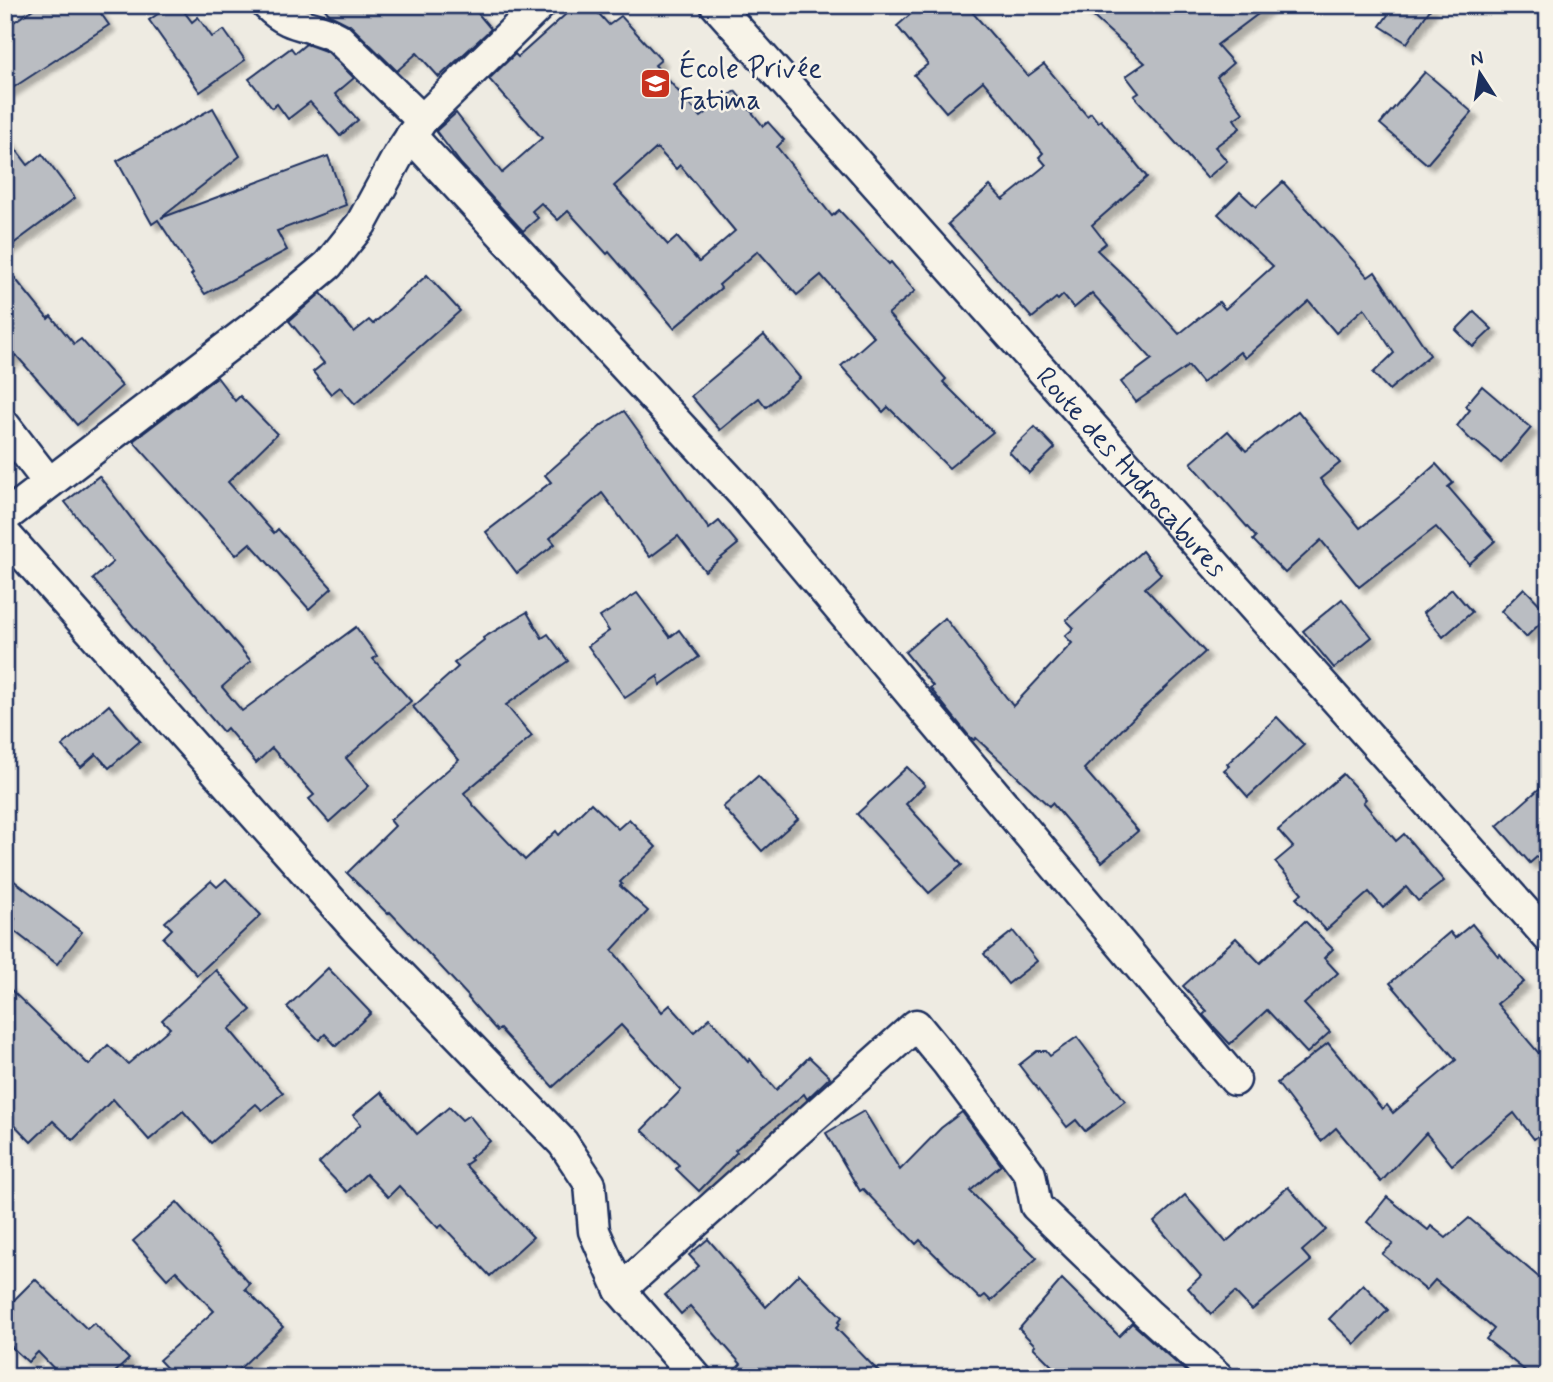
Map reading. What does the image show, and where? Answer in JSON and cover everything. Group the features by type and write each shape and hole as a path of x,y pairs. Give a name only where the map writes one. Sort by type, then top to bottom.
{"street":[{"path":"267,5 281,19 322,29 338,38 743,494 1235,1080"},
{"path":"5,517 261,321 328,265 361,224 416,128 540,5"},
{"name":"Route des Hydrocabures","path":"716,5 1548,937"},
{"path":"5,426 49,484"},
{"path":"5,534 357,930 563,1143 590,1184 594,1231 620,1290 695,1377"},
{"path":"620,1290 916,1025 1030,1174 1036,1206 1149,1315 1219,1377"}],"building":[{"path":"39,5 95,5 109,25 5,93 5,28"},
{"path":"171,5 179,5 192,22 198,17 212,37 224,30 245,60 200,92 149,20"},
{"path":"321,5 471,5 491,29 439,77 417,53 397,71 350,25 330,15"},
{"path":"576,5 591,5 609,25 621,16 661,60 655,65 701,117 735,91 763,126 768,122 784,140 777,147 832,216 839,210 889,264 891,262 915,291 888,314 946,379 943,382 993,432 949,468 888,407 883,412 841,366 874,337 821,275 797,295 758,251 719,285 721,288 674,328 609,252 607,254 568,211 558,220 541,203 532,211 538,218 523,231 461,164 436,131 456,113 502,173 542,138 489,79 515,54 518,57","holes":["657,148 676,169 680,165 735,231 699,262 677,237 668,245 614,186"]},
{"path":"921,5 966,5 1028,76 1044,64 1087,116 1091,113 1098,122 1101,120 1147,177 1092,225 1106,243 1097,250 1141,292 1179,334 1219,302 1225,309 1273,266 1218,214 1240,192 1256,207 1283,182 1368,277 1375,272 1430,355 1389,390 1373,373 1394,353 1364,308 1336,333 1309,301 1245,358 1240,352 1202,383 1188,366 1136,402 1121,382 1152,359 1092,293 1074,308 1063,295 1032,318 948,224 990,186 1003,200 1046,165 1039,157 1043,153 983,81 946,112 914,75 928,64 897,26"},
{"path":"1080,5 1270,5 1217,45 1233,63 1217,77 1243,113 1234,119 1240,128 1215,147 1227,161 1207,178 1134,96 1139,93 1126,76 1145,63"},
{"path":"1395,5 1433,5 1407,43 1380,26"},
{"path":"306,44 328,52 354,78 335,94 358,120 340,136 310,102 288,119 277,104 272,108 249,79 291,48 295,53"},
{"path":"1425,72 1472,112 1427,164 1380,124"},
{"path":"213,108 240,156 161,218 328,156 346,205 277,231 287,250 205,294 158,220 152,224 117,161"},
{"path":"5,135 28,165 42,154 75,198 5,250"},
{"path":"5,266 48,319 51,316 74,344 81,339 122,386 77,425 16,355 5,364"},
{"path":"427,275 460,311 355,404 340,387 331,394 313,372 324,363 289,321 321,293 354,332 369,320 373,324"},
{"path":"1474,312 1492,329 1473,347 1456,330"},
{"path":"764,335 800,378 766,407 759,398 720,430 691,396"},
{"path":"217,377 235,401 240,396 277,434 228,482 274,533 278,529 332,588 309,609 250,543 236,555 133,441"},
{"path":"1482,386 1531,428 1501,463 1457,426 1470,410 1465,406"},
{"path":"624,411 709,529 719,521 738,544 705,571 678,536 650,557 602,493 550,538 555,544 517,573 486,532 551,482 545,475 602,425"},
{"path":"1298,411 1340,463 1320,479 1360,528 1436,464 1453,483 1448,487 1495,541 1469,564 1436,527 1359,587 1321,540 1285,573 1253,540 1256,537 1191,463 1228,431 1246,451"},
{"path":"1035,427 1055,448 1029,473 1009,452"},
{"path":"99,476 144,535 251,661 222,687 242,711 356,627 377,656 373,659 411,701 346,758 369,786 329,822 309,799 314,795 272,748 256,763 227,728 223,732 93,579 113,562 65,502"},
{"path":"1142,551 1161,574 1145,588 1205,652 1139,712 1084,769 1138,831 1102,862 1052,803 1049,806 976,738 974,740 969,736 905,652 945,618 1013,706 1072,643 1065,636 1074,628 1066,620"},
{"path":"1524,588 1548,613 1526,637 1501,611"},
{"path":"1452,589 1472,612 1443,637 1423,613"},
{"path":"637,593 670,637 679,630 699,657 660,685 658,676 625,698 588,646 609,631 600,617"},
{"path":"1342,599 1372,637 1334,668 1303,631"},
{"path":"527,612 542,638 548,634 568,661 506,705 532,736 464,793 525,860 556,831 559,835 591,803 618,829 629,819 656,847 620,882 620,886 648,911 612,950 662,1012 670,1005 694,1032 710,1018 776,1090 809,1057 830,1077 807,1099 804,1094 735,1150 737,1152 699,1191 676,1169 679,1165 642,1130 681,1090 621,1025 553,1087 500,1029 497,1031 390,912 388,914 347,873 395,826 390,820 459,760 413,707 458,667 454,663 484,640 483,638"},
{"path":"109,705 140,741 109,768 96,754 81,767 62,746"},
{"path":"1277,717 1304,745 1248,797 1224,770 1229,766 1227,764"},
{"path":"907,767 925,785 906,804 962,865 929,893 857,814"},
{"path":"1343,774 1366,799 1363,802 1396,841 1404,834 1444,881 1418,901 1406,887 1383,908 1369,892 1326,930 1296,898 1302,893 1275,862 1293,847 1278,830"},
{"path":"758,776 798,819 762,851 723,807"},
{"path":"1548,781 1548,847 1530,863 1497,826"},
{"path":"5,874 82,932 57,964 9,927 15,919 5,911"},
{"path":"226,879 261,915 197,975 163,938 172,929 165,922 211,881 217,887"},
{"path":"1305,921 1333,949 1324,958 1338,973 1304,1004 1330,1032 1307,1053 1267,1010 1230,1044 1203,1015 1207,1011 1183,986 1236,938 1260,963"},
{"path":"1472,924 1524,982 1497,1004 1548,1064 1548,1128 1534,1139 1514,1113 1452,1165 1426,1133 1381,1182 1336,1128 1321,1141 1277,1083 1328,1043 1382,1109 1387,1105 1393,1113 1456,1060 1390,983 1450,932 1455,938"},
{"path":"1013,931 1037,961 1008,984 984,954"},
{"path":"328,968 371,1013 336,1046 325,1034 319,1040 287,1007"},
{"path":"216,970 251,1010 229,1029 283,1093 262,1110 256,1104 211,1143 183,1111 149,1140 113,1099 73,1140 53,1121 31,1142 5,1115 5,984 89,1065 108,1045 128,1064 170,1028 162,1020"},
{"path":"1077,1037 1125,1101 1085,1131 1076,1120 1067,1127 1019,1065 1037,1051 1046,1051 1050,1056"},
{"path":"381,1092 417,1134 449,1107 462,1120 469,1115 490,1141 465,1165 533,1237 490,1276 442,1225 438,1228 399,1186 388,1197 366,1174 347,1192 319,1163 361,1124 353,1115"},
{"path":"864,1111 900,1170 941,1128 962,1112 1001,1165 970,1191 1037,1258 991,1301 985,1295 980,1299 920,1240 916,1244 863,1189 860,1191 826,1133"},
{"path":"1288,1187 1326,1230 1302,1251 1311,1261 1252,1310 1235,1292 1211,1314 1188,1288 1201,1276 1154,1222 1185,1195 1226,1242"},
{"path":"1387,1197 1428,1230 1431,1226 1446,1238 1469,1218 1548,1285 1548,1359 1533,1377 1486,1339 1494,1329 1435,1280 1426,1290 1382,1254 1393,1244 1367,1222"},
{"path":"177,1202 250,1284 245,1289 283,1327 231,1377 175,1377 159,1360 214,1311 176,1271 167,1279 133,1241"},
{"path":"708,1239 766,1307 799,1274 842,1317 836,1328 884,1377 728,1377 741,1364 690,1306 681,1314 665,1295 699,1266 689,1255"},
{"path":"35,1279 87,1329 94,1323 129,1359 110,1377 62,1377 38,1352 28,1362 5,1341 5,1309"},
{"path":"1062,1279 1119,1336 1132,1323 1192,1377 1063,1377 1019,1329"},
{"path":"1363,1284 1388,1310 1355,1344 1329,1319"}],"place":[{"name":"École Privée Fatima","path":"656,83"}]}
